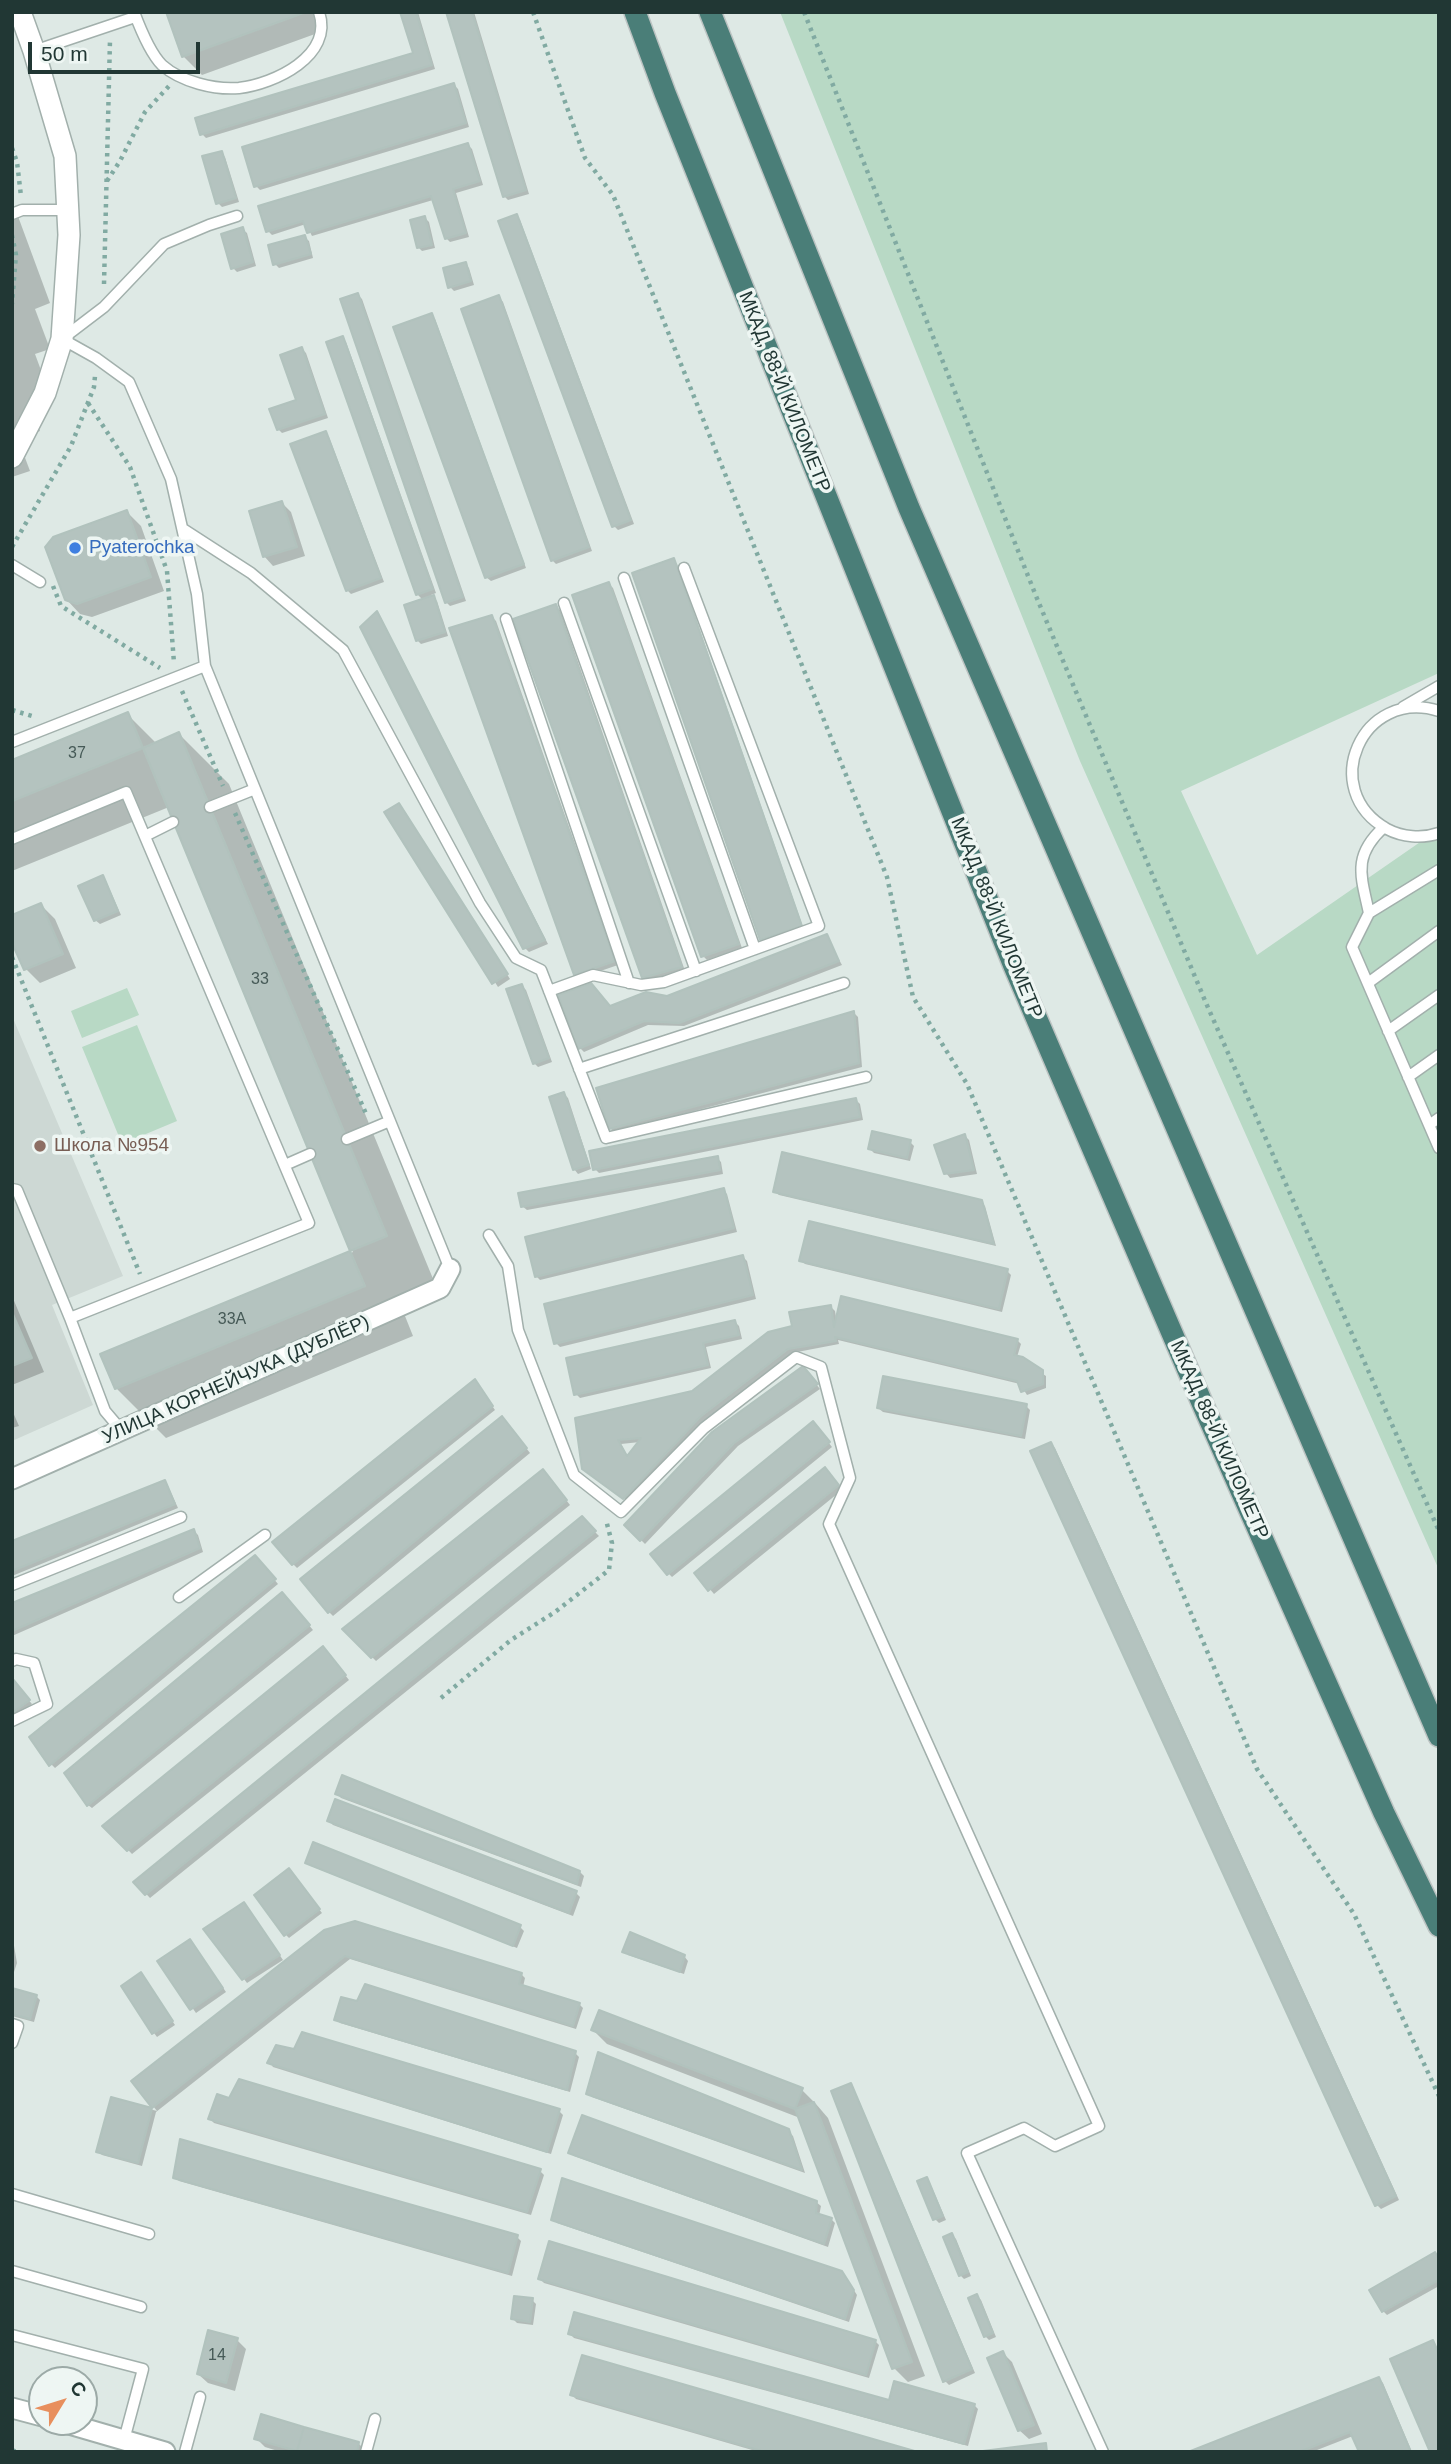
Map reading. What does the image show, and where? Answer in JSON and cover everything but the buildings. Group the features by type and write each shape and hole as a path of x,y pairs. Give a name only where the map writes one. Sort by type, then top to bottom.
{"highway":[{"name":"МКАД, 88-Й КИЛОМЕТР","path":"635,12 1014,966 1203,1405 1384,1813 1439,1926"},
{"path":"710,12 909,508 1439,1736"}],"street":[{"path":"12,457 45,393 62,339 69,235 65,156 20,12"},
{"name":"УЛИЦА КОРНЕЙЧУКА (ДУБЛЁР)","path":"12,1479 440,1288 450,1269"},
{"path":"98,2432 165,2452"}],"lane":[{"path":"34,51 134,14 162,64 179,75 211,87 240,88 270,80 295,67 310,54 318,42 322,23 318,12"},
{"path":"17,212 68,211"},
{"path":"237,216 164,244 104,307 62,339 96,358 130,382 171,480 197,594 205,666 450,1269"},
{"path":"183,529 251,573 343,650 480,903 516,958 541,970 606,1138 866,1077"},
{"path":"12,565 40,582"},
{"path":"549,991 593,975 642,985 664,982 819,926 684,568"},
{"path":"624,578 755,949"},
{"path":"564,603 696,971"},
{"path":"506,618 629,983"},
{"path":"12,742 205,666"},
{"path":"1439,686 1374,722 1357,746 1353,759 1354,788 1359,802 1368,814 1384,827 1405,835 1420,837 1439,832"},
{"path":"1400,708 1414,706 1439,710"},
{"path":"210,807 255,789"},
{"path":"12,839 126,792 309,1223 70,1318"},
{"path":"145,836 173,822"},
{"path":"1369,913 1361,884 1362,860 1366,847 1384,827"},
{"path":"1439,870 1369,913 1352,947 1439,1149"},
{"path":"1368,983 1439,931"},
{"path":"579,1069 844,983"},
{"path":"1388,1031 1439,995"},
{"path":"1408,1077 1439,1055"},
{"path":"1429,1125 1439,1118"},
{"path":"347,1139 390,1121"},
{"path":"285,1165 310,1154"},
{"path":"12,1189 17,1190 70,1318 105,1412 122,1431"},
{"path":"489,1235 508,1266 518,1330 574,1475 621,1512 704,1427 796,1357 821,1367 850,1478 830,1524 1099,2126 1055,2146 1024,2128 967,2153 1103,2452"},
{"path":"12,1585 181,1517"},
{"path":"179,1597 265,1535"},
{"path":"12,1661 16,1659 34,1663 47,1704 12,1721"},
{"path":"12,2024 18,2026 12,2043"},
{"path":"12,2194 149,2234"},
{"path":"12,2272 141,2307"},
{"path":"12,2335 143,2369 124,2440"},
{"path":"186,2452 200,2397"},
{"path":"366,2452 374,2419"}],"path":[{"path":"533,12 585,158 612,195 887,877 913,997 967,1084 1256,1769 1354,1914 1439,2096"},
{"path":"804,12 1031,583 1196,978 1439,1531"},
{"path":"106,181 120,161 145,112 179,75"},
{"path":"12,148 17,162 17,212"},
{"path":"12,235 16,255 12,304"},
{"path":"88,403 130,467 167,571 176,677"},
{"path":"52,583 61,606 176,677"},
{"path":"12,957 146,1287"},
{"path":"441,1698 511,1640 555,1612 609,1570 612,1543 604,1514"},
{"path":"12,2450 17,2452"}],"shaded area":[{"name":"Школа №954","path":"12,1016 123,1276 52,1305 93,1405 12,1441"}],"green space":[{"path":"780,12 1439,12 1439,673 1181,791 1257,955 1439,829 1439,1570 1080,761"},
{"path":"127,988 139,1015 82,1038 71,1011"},
{"path":"137,1025 177,1121 122,1144 82,1047"}],"place":[{"name":"Pyaterochka","path":"75,548"},
{"name":"Школа №954","path":"40,1146"}]}
